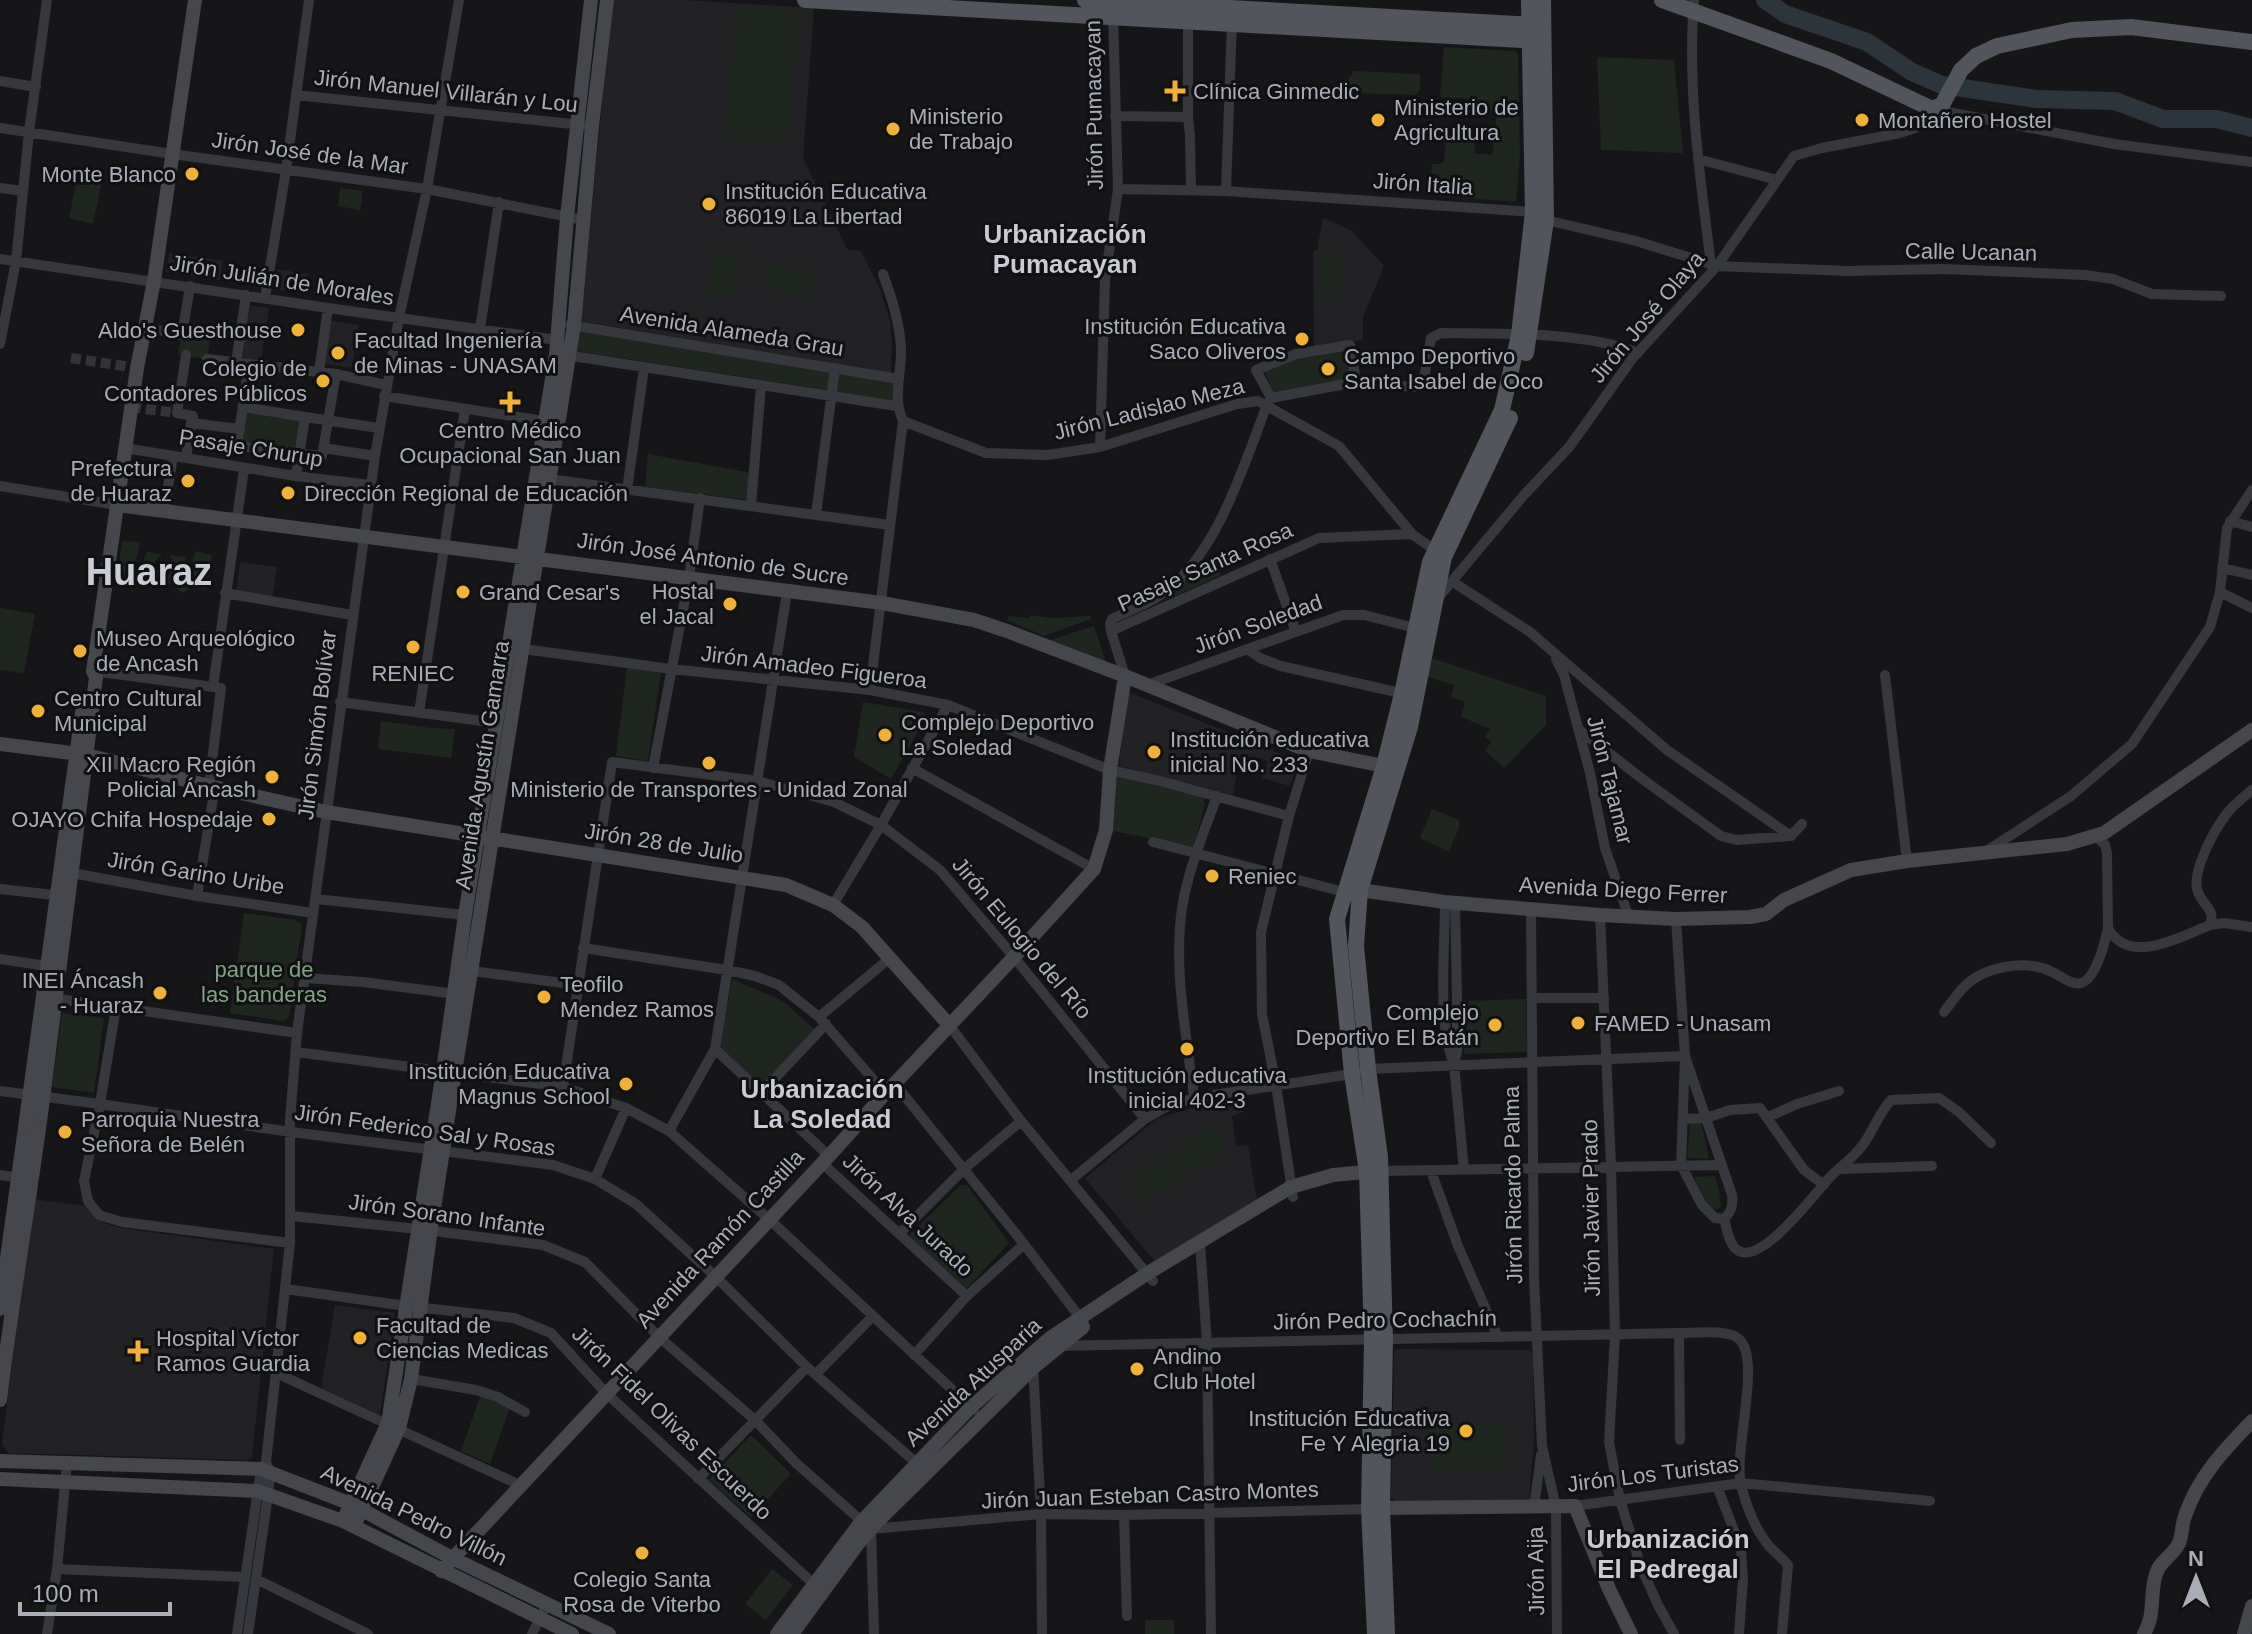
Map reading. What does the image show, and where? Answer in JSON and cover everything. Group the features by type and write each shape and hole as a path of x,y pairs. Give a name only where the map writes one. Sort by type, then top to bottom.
{"main road":[{"path":"49,997 47,966 62,896 72,873 88,676 93,671 195,0"},
{"name":"Avenida Agustín Gamarra","path":"449,1072 465,915 486,838 529,556 544,421 561,350 574,325 584,220 584,126 591,0"},
{"name":"Avenida Agustín Gamarra","path":"529,556 549,479 561,350 559,323 567,217 607,0"},
{"path":"805,0 1113,9 1536,33"},
{"path":"1085,0 1113,9 1188,20 1283,5 1536,33"},
{"path":"1375,1634 1378,1340 1374,1171 1380,1157 1360,1071 1352,891 1410,696 1439,554 1494,440 1512,415 1540,216 1536,33 1529,0"},
{"path":"1536,33 1543,0"},
{"path":"1662,0 1694,5 1937,107 1961,70 1976,56 1997,46 2072,30 2131,27 2252,42"},
{"name":"Jirón José Antonio de Sucre","path":"117,505 882,603 974,620 1125,676 1309,751 1390,769"},
{"name":"Avenida Agustín Gamarra","path":"394,1426 449,1072 472,971 497,723 516,648"},
{"name":"Avenida Ramón Castilla","path":"441,1571 1094,869 1106,830 1110,770 1125,676"},
{"name":"Avenida Diego Ferrer","path":"1352,891 1600,915 1676,919 1750,917 1766,914 1784,900 1851,870 2067,844 2096,836 2249,730"},
{"name":"Jirón 28 de Julio","path":"0,744 81,755 326,812 786,885 833,905 862,927 950,1026"},
{"path":"0,1400 5,1321 81,755"},
{"name":"Avenida Atusparia","path":"777,1634 866,1526 977,1412 1054,1343 1150,1277 1292,1192 1333,1175 1374,1171"},
{"path":"0,1309 4,1247 24,1179"},
{"name":"Avenida Agustín Gamarra","path":"349,1524 394,1426 411,1379 413,1307"},
{"path":"2144,1634 2153,1613 2154,1579 2158,1566 2178,1544 2184,1518 2201,1479 2217,1456 2252,1421"},
{"name":"Avenida Pedro Villón","path":"0,1461 266,1468 357,1506 452,1558 609,1634"},
{"path":"133,1485 134,1465"},
{"path":"199,1467 199,1488"},
{"name":"Avenida Pedro Villón","path":"0,1479 263,1493 349,1524 572,1634"},
{"path":"1575,1506 1631,1634"},
{"name":"Jirón Los Turistas","path":"1376,1509 1575,1506"},
{"path":"1376,1509 1387,1634"},
{"name":"Avenida Atusparia","path":"792,1634 818,1588"},
{"path":"2244,1634 2252,1606"}],"street":[{"path":"0,344 16,261 47,0"},
{"path":"265,298 309,0"},
{"name":"Jirón Simón Bolívar","path":"248,1634 290,1243 290,1120 297,1033 379,428 427,189 459,0"},
{"name":"Jirón José Olaya","path":"1694,5 1691,44 1698,159 1714,266"},
{"name":"Jirón Pumacayan","path":"1100,447 1105,280 1118,189 1113,9"},
{"path":"1226,191 1232,15"},
{"path":"1188,20 1191,189"},
{"path":"0,81 36,87"},
{"name":"Jirón Manuel Villarán y Lou","path":"296,95 584,126"},
{"path":"1937,107 2114,144 2252,162"},
{"name":"Jirón José Olaya","path":"1428,602 1453,582 1524,495 1570,446 1638,353 1714,266 1794,156 1915,128 1937,107"},
{"path":"1115,116 1188,117"},
{"name":"Jirón José de la Mar","path":"0,128 427,189 584,220"},
{"path":"1698,159 1777,180"},
{"path":"0,188 23,191"},
{"name":"Jirón Italia","path":"1118,189 1226,191 1540,216 1636,241 1714,266"},
{"path":"480,329 499,202"},
{"name":"Jirón Julián de Morales","path":"0,259 480,329 561,350"},
{"name":"Calle Ucanan","path":"1714,266 1847,271 1944,269 2085,275 2113,279 2152,294 2221,296"},
{"path":"870,690 903,421 896,406 901,352 899,322 883,274"},
{"path":"184,323 190,286"},
{"path":"236,363 246,295"},
{"path":"315,371 328,308"},
{"name":"Avenida Alameda Grau","path":"559,323 899,379"},
{"name":"Jirón Ladislao Meza","path":"903,421 986,453 1048,455 1100,447 1237,404 1269,401 1356,382 1408,387 1422,384 1431,338 1435,334 1525,335 1583,340 1638,353"},
{"path":"1356,382 1350,345 1296,354 1256,370 1269,401 1339,446 1412,534 1439,554"},
{"path":"561,350 644,368 896,406"},
{"path":"186,355 177,413 193,416 186,458"},
{"path":"207,359 336,374 385,390 465,409 544,421"},
{"path":"249,364 237,446 299,455 322,456 336,374"},
{"path":"627,490 644,368"},
{"path":"816,515 835,368"},
{"path":"751,505 761,386"},
{"path":"1111,631 1112,619 1171,588 1198,557 1227,506 1269,401"},
{"path":"243,407 379,428"},
{"path":"419,713 465,409"},
{"path":"296,476 305,417"},
{"path":"191,423 240,429"},
{"name":"Pasaje Churup","path":"125,448 244,469 371,485"},
{"path":"324,448 375,456"},
{"path":"268,472 271,451"},
{"path":"164,511 173,456"},
{"path":"213,687 244,469"},
{"path":"549,479 890,525"},
{"name":"Jirón José Antonio de Sucre","path":"0,486 117,505"},
{"path":"1984,853 2071,796 2132,744 2210,627 2220,592 2230,521 2252,490"},
{"path":"653,768 689,578 700,498"},
{"path":"2230,521 2252,527"},
{"name":"Pasaje Santa Rosa","path":"1111,631 1319,538 1412,534"},
{"path":"1270,559 1296,632"},
{"path":"2222,568 2252,575"},
{"path":"1453,582 1530,632 1667,750 1791,836"},
{"path":"669,1131 715,1049 787,592"},
{"path":"2220,592 2252,608"},
{"path":"225,593 352,615"},
{"name":"Jirón Soledad","path":"1147,685 1343,615 1364,615 1422,630"},
{"name":"Avenida Ramón Castilla","path":"1111,631 1125,676"},
{"name":"Jirón Amadeo Figueroa","path":"516,648 671,669 870,690 948,705 1110,770 1289,816"},
{"path":"1247,649 1281,666 1410,696"},
{"name":"Jirón Tajamar","path":"1553,654 1564,675 1590,773 1605,848 1628,915"},
{"path":"93,671 221,688 212,787 197,896"},
{"path":"1885,675 1907,861"},
{"path":"340,702 497,723"},
{"path":"833,905 948,705"},
{"path":"1577,727 1721,836 1737,840 1791,836 1802,824"},
{"path":"1292,1192 1262,1014 1261,932 1289,816 1309,751"},
{"name":"Jirón Eulogio del Río","path":"597,855 612,762 758,781 834,802 881,825 940,870 1145,1119"},
{"path":"912,768 1094,869"},
{"path":"2210,925 2211,910 2198,893 2198,873 2207,846 2225,816 2252,790"},
{"path":"1194,1098 1179,957 1182,906 1196,853 1217,796"},
{"path":"1944,1012 1972,980 2008,967 2034,965 2076,984 2083,983 2092,972 2108,928 2107,853 2105,845 2096,836"},
{"path":"1153,842 1274,875 1352,891"},
{"path":"563,1087 597,855"},
{"name":"Jirón Garino Uribe","path":"72,873 313,913"},
{"path":"0,889 62,896"},
{"path":"316,899 465,915"},
{"path":"1450,902 1443,997 1448,1052 1454,1064 1464,1170"},
{"name":"Jirón Ricardo Palma","path":"1531,908 1534,1278 1542,1446 1556,1507"},
{"name":"Jirón Javier Prado","path":"1600,915 1615,1335 1609,1442 1620,1500 1641,1567 1674,1634"},
{"path":"1676,919 1685,1056 1681,1165 1702,1205 1720,1218 1737,1250 1751,1252 1779,1236 1839,1169 1852,1159 1891,1100 1939,1098 1959,1112 1991,1143"},
{"path":"2108,928 2112,935 2130,946 2145,948 2167,943 2210,925 2224,923 2252,927"},
{"path":"583,948 727,970 779,985 822,1020 964,1169 1083,1321"},
{"path":"761,1093 822,1020 890,958"},
{"path":"0,959 47,966"},
{"path":"472,971 578,985"},
{"path":"306,978 455,994"},
{"path":"49,997 297,1033"},
{"path":"1532,998 1604,998"},
{"path":"116,1007 84,1181 88,1201 99,1215 122,1222 290,1243"},
{"name":"Jirón 28 de Julio","path":"950,1026 1021,1121 1150,1277"},
{"name":"Jirón Alva Jurado","path":"715,1049 899,1234 967,1296"},
{"path":"296,1052 563,1087 626,1108 669,1131 977,1412"},
{"path":"1071,1180 1145,1119 1166,1107 1194,1098 1360,1071 1454,1064 1685,1056"},
{"path":"1685,1056 1733,1205 1730,1213 1720,1218"},
{"name":"Jirón Federico Sal y Rosas","path":"0,1091 553,1165 595,1179 636,1204 807,1367 922,1468"},
{"path":"1683,1119 1706,1118 1730,1110 1764,1112 1839,1091"},
{"path":"595,1179 626,1108"},
{"path":"1764,1112 1804,1170 1824,1185"},
{"path":"899,1234 964,1169 1021,1121"},
{"path":"1374,1171 1722,1165"},
{"path":"1839,1169 1932,1166"},
{"path":"1431,1171 1458,1246 1498,1337"},
{"path":"0,1175 24,1179"},
{"name":"Jirón Sorano Infante","path":"292,1216 543,1245 585,1262 659,1337 755,1420 796,1463 866,1526"},
{"path":"914,1355 967,1296 1024,1244"},
{"path":"1200,1247 1207,1344 1211,1634"},
{"name":"Jirón Fidel Olivas Escuerdo","path":"286,1289 514,1318 551,1333 606,1393 818,1588"},
{"path":"816,1374 873,1316"},
{"path":"1679,1333 1680,1440"},
{"name":"Jirón Pedro Cochachín","path":"1054,1343 1207,1344 1725,1333 1737,1336 1746,1347 1748,1378 1741,1442 1741,1483"},
{"path":"1030,1362 1041,1514 1042,1634"},
{"path":"698,1479 807,1367"},
{"path":"276,1373 522,1486"},
{"path":"411,1379 476,1390 498,1397 525,1412"},
{"path":"1534,1507 1542,1446"},
{"path":"47,1634 67,1463"},
{"path":"1741,1483 1757,1529 1788,1565 1782,1634"},
{"name":"Jirón Los Turistas","path":"1575,1506 1741,1483 1930,1501"},
{"path":"1717,1486 1741,1549 1743,1579 1739,1634"},
{"name":"Jirón Simón Bolívar","path":"237,1634 244,1577 263,1493"},
{"name":"Jirón Aija","path":"1556,1507 1557,1634"},
{"name":"Jirón Juan Esteban Castro Montes","path":"866,1526 1041,1514 1376,1509"},
{"path":"1124,1515 1127,1616"},
{"path":"866,1526 874,1634"},
{"path":"57,1569 244,1577"},
{"path":"256,1579 368,1634"},
{"path":"532,1634 547,1604"}],"shaded area":[{"name":"Institución Educativa 86019 La Libertad","path":"612,0 686,0 814,8 803,158 847,249 861,251 880,289 890,322 891,374 581,321"},
{"path":"1323,218 1351,230 1384,266 1363,317 1363,340 1314,348 1313,251 1317,250"},
{"path":"169,253 223,261 220,280 166,272"},
{"path":"277,269 308,274 305,294 274,289"},
{"path":"246,305 269,308 261,361 238,357"},
{"name":"Facultad Ingeniería de Minas - UNASAM","path":"328,320 359,325 352,368 321,363"},
{"path":"240,562 277,567 272,599 236,593"},
{"path":"1131,693 1299,761 1290,786 1262,778 1268,761 1252,756 1250,767 1238,767 1233,795 1119,766 1126,695"},
{"path":"1243,1100 1243,1112 1232,1116 1236,1146 1248,1145 1257,1201 1156,1263 1085,1178 1158,1118 1199,1106"},
{"name":"Hospital Víctor Ramos Guardia","path":"33,1199 86,1206 105,1223 120,1228 274,1249 252,1458 8,1453 2,1444"},
{"name":"Facultad de Ciencias Medicas","path":"335,1305 395,1313 380,1415 321,1388"},
{"path":"1397,1349 1529,1350 1533,1355 1534,1442 1529,1499 1396,1503 1391,1497 1394,1352"}],"green space":[{"path":"737,5 801,12 787,145 723,138"},
{"path":"1444,47 1515,51 1518,54 1520,155 1516,202 1438,196 1439,175 1431,174 1432,164 1444,161 1446,138 1476,139 1474,153 1492,155 1497,111 1474,109 1474,99 1440,97"},
{"path":"1597,57 1674,60 1683,153 1601,150"},
{"path":"1353,71 1420,74 1420,90 1415,95 1349,93 1349,76"},
{"path":"77,178 102,182 93,224 69,218"},
{"path":"340,188 363,191 360,210 338,206"},
{"path":"711,250 738,252 734,298 707,296"},
{"path":"1342,250 1343,299 1318,300 1317,251"},
{"path":"768,261 814,272 808,298 762,287"},
{"path":"184,323 212,327 207,359 178,355"},
{"path":"580,332 830,372 827,390 577,351"},
{"path":"1347,350 1353,378 1276,393 1264,369 1305,355 1306,358"},
{"path":"837,373 897,380 894,403 835,393"},
{"path":"243,407 305,417 299,455 238,446"},
{"path":"648,454 752,473 750,500 645,487"},
{"path":"122,541 140,542 131,567 117,576"},
{"path":"196,551 212,555 206,591 194,572"},
{"path":"147,552 162,554 154,565 155,572 160,574 159,580 149,581 139,588 134,584 133,574"},
{"path":"170,555 185,557 192,586 183,593 168,582 168,575 176,567"},
{"path":"1194,568 1220,572 1221,575 1169,599 1168,595 1178,589"},
{"path":"0,608 35,614 24,673 0,670"},
{"path":"1031,615 1051,618 1091,616 1091,619 1044,636 1007,620 1009,616 1029,618"},
{"path":"1094,626 1107,665 1047,641"},
{"path":"1432,658 1546,696 1546,725 1504,768 1485,751 1491,742 1485,737 1490,729 1461,717 1465,702 1451,697 1454,685 1426,676"},
{"path":"627,667 661,673 648,761 616,756"},
{"path":"863,702 923,712 927,716 891,779 854,757"},
{"path":"381,721 455,729 451,758 378,749"},
{"path":"1117,775 1203,797 1205,804 1194,847 1108,830"},
{"path":"1432,809 1459,820 1449,852 1420,838"},
{"name":"parque de las banderas","path":"244,913 296,920 302,925 289,1017 283,1021 230,1013"},
{"path":"732,979 783,1001 814,1029 761,1088 719,1048"},
{"path":"1526,999 1527,1052 1464,1054 1462,1001"},
{"path":"62,1013 104,1018 94,1093 52,1087"},
{"path":"1701,1121 1709,1159 1687,1158 1690,1123"},
{"path":"1214,1127 1228,1152 1141,1202 1128,1178 1168,1157 1166,1152"},
{"path":"1715,1176 1721,1207 1718,1209 1709,1208 1694,1177"},
{"path":"961,1185 967,1185 1009,1243 967,1288 908,1236"},
{"path":"481,1394 510,1407 490,1464 461,1451"},
{"path":"1505,1423 1506,1469 1431,1471 1430,1425"},
{"path":"751,1435 791,1474 751,1517 709,1480"},
{"path":"772,1569 793,1585 766,1620 745,1604"},
{"path":"1145,1620 1174,1620 1174,1634 1145,1634"}],"waterway":[{"path":"1765,0 1785,14 1867,42 1912,72 1942,85 2036,99 2115,101 2163,119 2217,119 2252,128"}],"tunnel":[{"path":"143,327 182,335"},
{"path":"71,358 137,368"},
{"path":"131,407 177,413"}],"place":[{"name":"Clínica Ginmedic","path":"1175,91"},
{"name":"Ministerio de Agricultura","path":"1378,120"},
{"name":"Montañero Hostel","path":"1862,120"},
{"name":"Ministerio de Trabajo","path":"893,129"},
{"name":"Monte Blanco","path":"192,174"},
{"name":"Institución Educativa 86019 La Libertad","path":"709,204"},
{"name":"Aldo's Guesthouse","path":"298,330"},
{"name":"Institución Educativa Saco Oliveros","path":"1302,339"},
{"name":"Facultad Ingeniería de Minas - UNASAM","path":"338,353"},
{"name":"Campo Deportivo Santa Isabel de Oco","path":"1328,369"},
{"name":"Colegio de Contadores Públicos","path":"323,381"},
{"name":"Centro Médico Ocupacional San Juan","path":"510,402"},
{"name":"Prefectura de Huaraz","path":"188,481"},
{"name":"Dirección Regional de Educación","path":"288,493"},
{"name":"Grand Cesar's","path":"463,592"},
{"name":"Hostal el Jacal","path":"730,604"},
{"name":"RENIEC","path":"413,647"},
{"name":"Museo Arqueológico de Ancash","path":"80,651"},
{"name":"Centro Cultural Municipal","path":"38,711"},
{"name":"Complejo Deportivo La Soledad","path":"885,735"},
{"name":"Institución educativa inicial No. 233","path":"1154,752"},
{"name":"Ministerio de Transportes - Unidad Zonal","path":"709,763"},
{"name":"XII Macro Región Policial Áncash","path":"272,777"},
{"name":"OJAYO Chifa Hospedaje","path":"269,819"},
{"name":"Reniec","path":"1212,876"},
{"name":"INEI Áncash - Huaraz","path":"160,993"},
{"name":"Teofilo Mendez Ramos","path":"544,997"},
{"name":"FAMED - Unasam","path":"1578,1023"},
{"name":"Complejo Deportivo El Batán","path":"1495,1025"},
{"name":"Institución educativa inicial 402-3","path":"1187,1049"},
{"name":"Institución Educativa Magnus School","path":"626,1084"},
{"name":"Parroquia Nuestra Señora de Belén","path":"65,1132"},
{"name":"Facultad de Ciencias Medicas","path":"360,1338"},
{"name":"Hospital Víctor Ramos Guardia","path":"138,1351"},
{"name":"Andino Club Hotel","path":"1137,1369"},
{"name":"Institución Educativa Fe Y Alegria 19","path":"1466,1431"},
{"name":"Colegio Santa Rosa de Viterbo","path":"642,1553"}],"district":[{"name":"Urbanización Pumacayan","path":"1065,249"},
{"name":"Huaraz","path":"149,572"},
{"name":"Urbanización La Soledad","path":"822,1104"},
{"name":"Urbanización El Pedregal","path":"1668,1554"}]}
